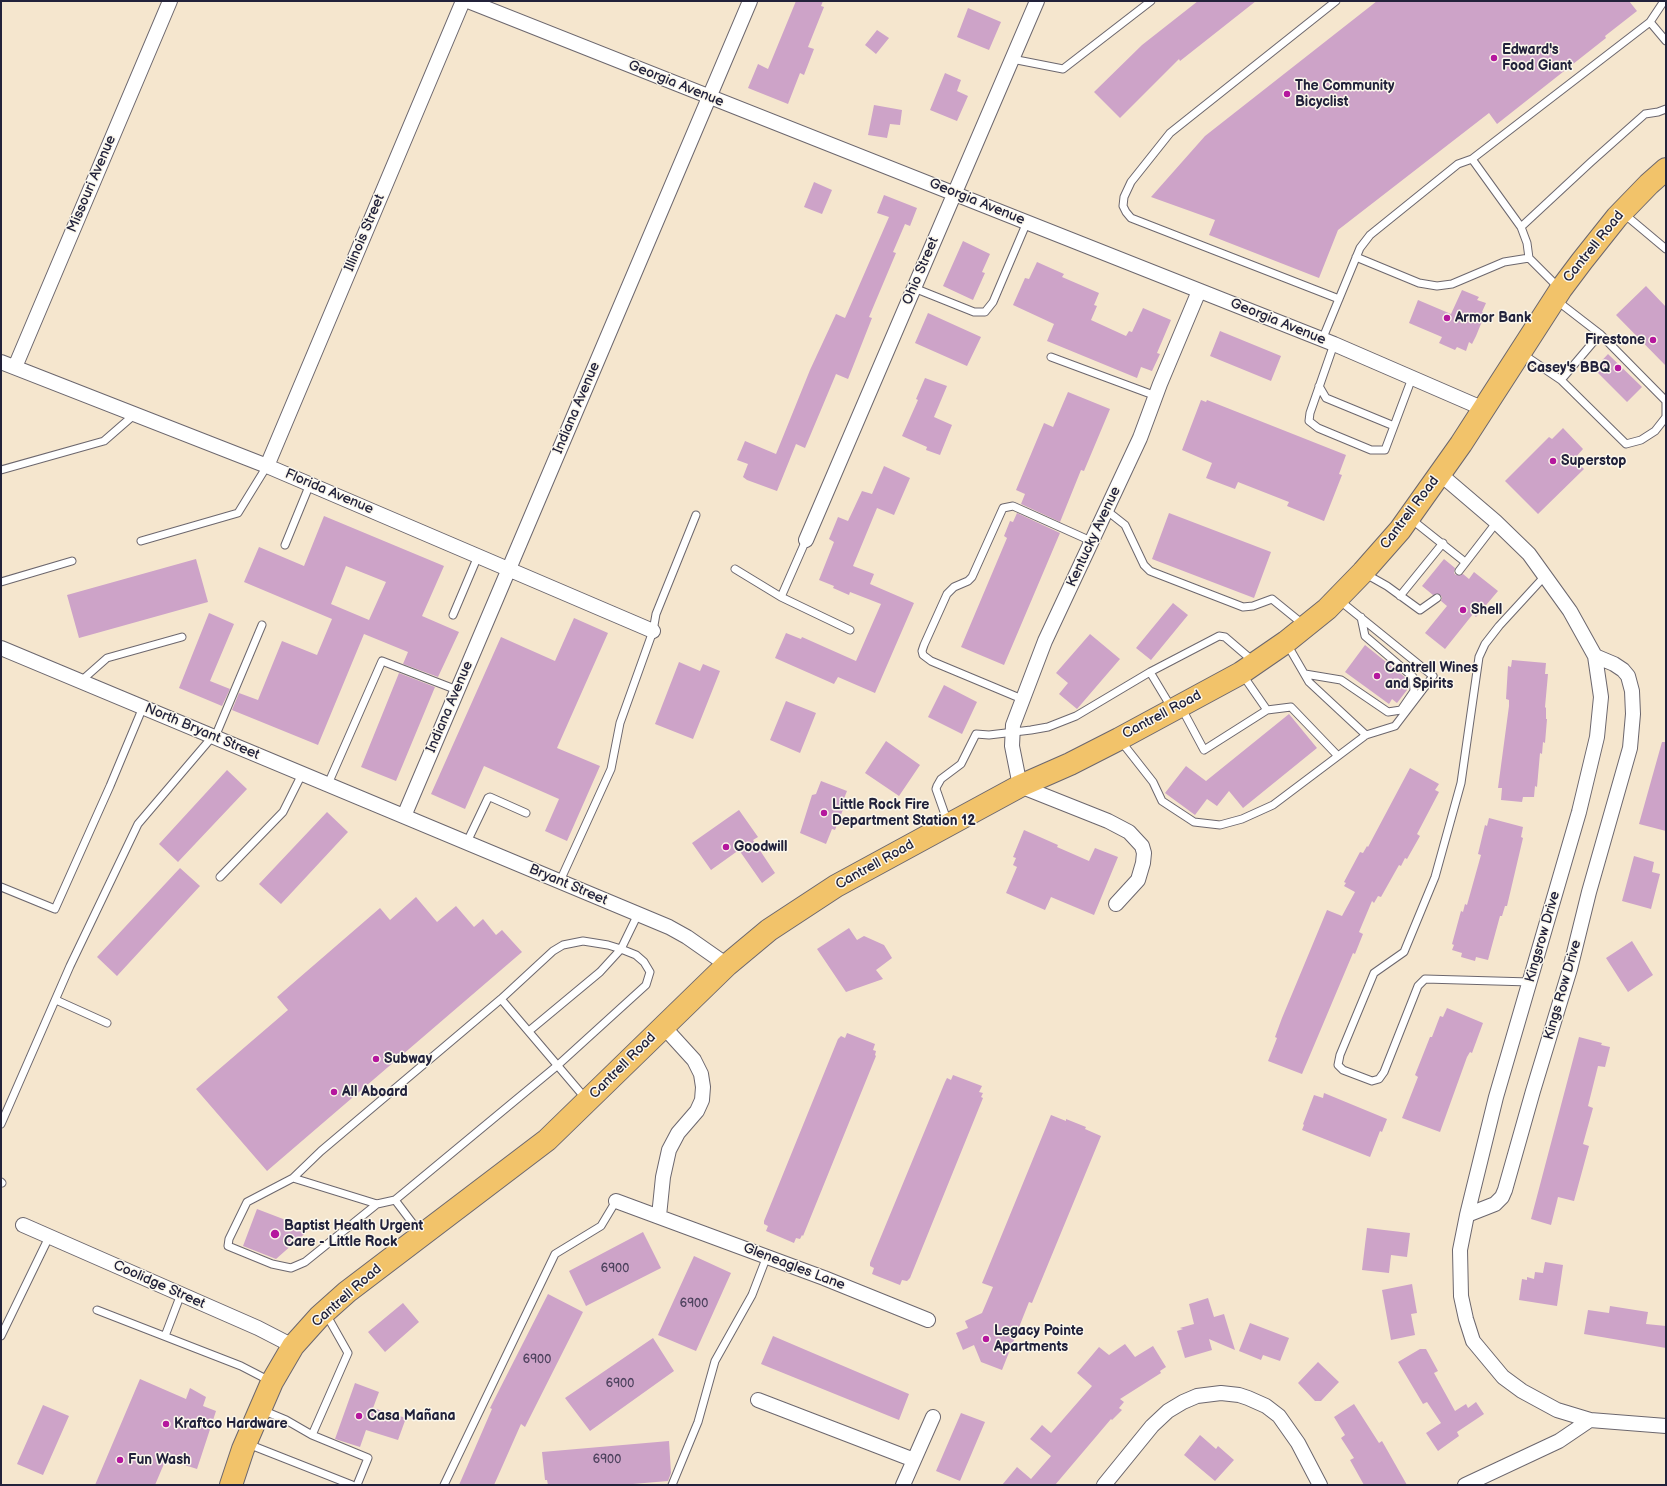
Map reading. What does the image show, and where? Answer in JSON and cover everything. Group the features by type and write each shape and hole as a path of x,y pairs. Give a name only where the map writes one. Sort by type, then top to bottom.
{"main road":[{"name":"Cantrell Road","path":"231,1485 246,1443 272,1382 293,1346 325,1312 347,1292 528,1155 588,1101 727,965 769,930 799,909 843,882 1020,786 1070,764 1248,668 1286,642 1337,598 1363,572 1409,518 1484,409 1558,294 1622,212 1666,169"}],"street":[{"name":"Missouri Avenue","path":"15,367 170,1"},
{"name":"Illinois Street","path":"267,466 463,1"},
{"name":"Georgia Avenue","path":"468,1 709,98 954,192 1328,342 1484,409"},
{"name":"Indiana Avenue","path":"404,816 750,1"},
{"name":"Ohio Street","path":"806,540 1037,1"},
{"name":"Kentucky Avenue","path":"1020,786 1012,746 1012,732 1015,717 1046,641 1140,438 1199,291"},
{"name":"Florida Avenue","path":"1,362 267,466 653,631"},
{"path":"1440,474 1496,522 1528,554 1570,611 1595,656"},
{"name":"North Bryant Street","path":"1,648 404,816"},
{"name":"Kingsrow Drive","path":"1467,1215 1496,1097 1579,812 1597,737 1601,697 1595,656"},
{"name":"Kings Row Drive","path":"1467,1215 1495,1204 1502,1197 1505,1190 1570,970 1597,863 1630,748 1633,714 1632,691 1628,676 1623,670 1614,664 1595,656"},
{"path":"1020,786 1108,821 1129,832 1138,840 1144,853 1140,874 1135,884 1116,904"},
{"name":"Bryant Street","path":"404,816 638,914 687,937 727,965"},
{"path":"659,1216 663,1177 669,1150 678,1133 697,1111 702,1100 703,1088 700,1074 694,1060 663,1026"},
{"name":"Gleneagles Lane","path":"616,1201 766,1256 928,1320"},
{"path":"1467,1215 1460,1250 1462,1306 1474,1341 1504,1377 1522,1391 1557,1410 1590,1420 1666,1426"},
{"name":"Coolidge Street","path":"23,1226 258,1328 293,1346"},
{"path":"1104,1485 1152,1426 1168,1411 1196,1396 1220,1393 1239,1394 1266,1406 1279,1416 1298,1443 1320,1485"},
{"path":"758,1400 914,1460"},
{"path":"903,1485 933,1417"},
{"path":"1465,1485 1559,1441 1590,1420"}],"lane":[{"path":"1012,60 1063,69 1151,1"},
{"path":"1336,1 1170,133 1131,182 1124,197 1123,206 1131,218 1339,299"},
{"path":"1412,378 1386,447 1381,451 1370,450 1318,428 1309,421 1319,386 1339,299 1360,248 1370,235 1458,164 1472,158 1650,22 1664,1"},
{"path":"1650,22 1666,42"},
{"path":"1521,227 1645,114 1666,109"},
{"path":"1472,158 1521,227 1527,243 1529,258 1558,294 1666,401 1666,417 1655,431 1641,440 1626,444 1561,380 1520,352"},
{"path":"1622,212 1666,249"},
{"path":"914,288 974,312 985,312 994,302 1027,222"},
{"path":"1356,257 1419,283 1437,286 1452,284 1504,262 1529,258"},
{"path":"1561,380 1600,334"},
{"path":"1051,357 1156,396"},
{"path":"1319,386 1326,398 1394,426"},
{"path":"1,470 104,441 135,414"},
{"path":"141,541 238,512 267,466"},
{"path":"285,545 310,484"},
{"path":"1022,699 927,658 922,651 927,638 947,594 954,587 968,581 972,577 1003,508 1013,506 1091,541"},
{"path":"1106,510 1125,525 1144,565 1150,571 1243,607 1254,606 1272,599 1306,626"},
{"path":"560,882 611,769 620,723 653,631 656,614 696,515"},
{"path":"1409,518 1443,543 1465,562"},
{"path":"1459,571 1496,522"},
{"path":"781,596 806,540"},
{"path":"1400,596 1443,543"},
{"path":"453,615 478,556"},
{"path":"1,582 72,561"},
{"path":"735,569 781,596 850,630"},
{"path":"1363,572 1420,610 1437,598"},
{"path":"1530,982 1425,979 1418,986 1380,1079 1372,1081 1343,1070 1338,1065 1340,1055 1374,973 1404,952 1435,877 1461,783 1479,657 1485,644 1499,626 1544,576"},
{"path":"1118,739 1153,782 1162,801 1194,822 1220,825 1242,819 1273,804 1366,735 1395,726 1433,676 1337,598"},
{"path":"1305,674 1341,680 1388,712 1401,710 1414,691 1413,677 1365,636 1361,617"},
{"path":"1,1124 56,1000 138,824 214,737 262,625"},
{"path":"948,825 936,789 941,779 961,764 976,734 986,736 1048,726 1084,713 1150,672 1216,637 1222,635 1248,668 1267,710"},
{"path":"81,681 107,658 182,637"},
{"path":"1286,642 1309,682 1366,735"},
{"path":"328,784 382,661 457,690"},
{"path":"1150,672 1176,707 1204,750 1267,710 1291,707 1338,756"},
{"path":"1,887 55,909 110,786 143,707"},
{"path":"220,877 284,812 302,774"},
{"path":"467,842 488,798 490,797 526,813"},
{"path":"529,1031 600,972 621,949 638,914"},
{"path":"583,941 608,944 621,949 636,955 644,962 650,972 646,985 558,1065 395,1200 377,1204 304,1262 291,1268 272,1264 228,1246 229,1239 247,1202 293,1178 321,1150 501,999 553,951 563,945 583,941"},
{"path":"501,999 588,1101"},
{"path":"56,1000 107,1023"},
{"path":"293,1178 377,1204"},
{"path":"395,1200 421,1235"},
{"path":"444,1485 555,1254 602,1226 616,1201"},
{"path":"1,1336 49,1237"},
{"path":"672,1485 698,1422 715,1361 752,1295 766,1256"},
{"path":"164,1336 181,1294"},
{"path":"97,1310 241,1366 272,1382"},
{"path":"312,1435 348,1353 325,1312"},
{"path":"260,1410 286,1420 312,1435 368,1458 357,1485"},
{"path":"246,1443 352,1485"}],"building":[{"path":"796,1 823,1 821,6 824,7 808,47 814,49 804,75 800,73 788,104 748,88 758,64 768,69"},
{"path":"1198,1 1256,1 1180,61 1179,59 1120,118 1094,92 1142,45"},
{"path":"1377,1 1629,1 1637,11 1605,36 1606,38 1497,124 1489,113 1338,230 1319,278 1209,235 1215,220 1151,197 1205,136"},
{"path":"968,8 1001,22 989,50 957,37"},
{"path":"877,30 889,38 876,54 865,45"},
{"path":"945,73 961,80 957,91 968,96 957,121 930,110"},
{"path":"874,105 902,110 900,125 890,124 887,138 868,135"},
{"path":"814,182 832,190 822,214 804,207"},
{"path":"884,195 917,208 910,226 905,224 893,252 896,253 869,317 872,318 848,379 836,374 805,448 796,444 777,491 747,480 743,477 748,464 737,460 745,441 776,454 810,370 836,314 845,318 889,217 877,213"},
{"path":"963,241 990,254 982,272 985,273 973,300 943,286"},
{"path":"1037,262 1064,274 1062,277 1099,293 1094,305 1097,306 1091,320 1126,336 1129,331 1132,332 1143,308 1171,320 1157,353 1160,354 1152,371 1141,367 1137,378 1047,341 1054,324 1013,305 1025,278 1029,279"},
{"name":"Firestone","path":"1646,286 1666,307 1666,366 1616,315"},
{"name":"Armor Bank","path":"1462,290 1479,297 1477,300 1486,303 1482,312 1485,314 1476,336 1472,344 1469,342 1466,351 1457,347 1455,350 1439,343 1442,337 1409,323 1418,300 1451,314"},
{"path":"928,313 981,337 967,366 915,343"},
{"path":"1220,331 1281,356 1271,381 1210,356"},
{"path":"1608,354 1642,387 1627,402 1594,369"},
{"path":"925,378 947,386 934,417 952,425 940,455 926,450 927,447 902,436 918,400 916,399"},
{"path":"1068,392 1110,409 1084,471 1081,470 1060,522 1021,504 1025,494 1016,490 1044,423 1053,427"},
{"path":"1201,400 1206,402 1207,400 1346,455 1339,474 1342,475 1324,521 1287,506 1289,502 1238,482 1235,489 1206,478 1212,463 1182,450"},
{"path":"1563,428 1583,449 1574,459 1584,469 1538,514 1505,481 1549,437 1552,439"},
{"path":"884,466 910,478 894,515 877,508 853,566 874,574 870,584 914,603 875,693 838,677 834,684 775,658 786,633 801,639 802,637 856,661 881,604 850,592 849,595 833,588 834,586 819,580 834,542 829,539 838,517 848,521 862,491 872,494"},
{"path":"1017,513 1060,533 1004,665 961,647 1007,538 1004,536 1010,521 1013,522"},
{"path":"1169,513 1271,552 1254,598 1152,559"},
{"path":"324,516 444,566 422,616 459,632 438,677 403,664 408,652 364,634 318,745 232,710 239,693 258,700 282,641 317,655 332,619 244,582 259,547 304,566","holes":["346,566 386,582 369,620 331,604"]},
{"path":"196,559 208,602 79,638 67,595"},
{"name":"Shell","path":"1444,559 1455,568 1454,573 1456,575 1463,574 1469,579 1474,572 1498,591 1476,617 1473,614 1445,649 1425,633 1447,606 1441,601 1442,597 1439,594 1433,595 1422,586"},
{"path":"1173,603 1188,615 1151,660 1136,648"},
{"path":"209,613 234,624 210,681 230,689 222,706 179,688"},
{"path":"574,618 608,633 557,748 600,766 567,841 545,831 559,799 484,766 465,809 431,794 501,637 555,661"},
{"path":"1090,634 1120,659 1077,709 1059,694 1068,683 1056,673"},
{"path":"1365,645 1406,678 1407,690 1397,703 1392,699 1389,704 1345,672"},
{"path":"1512,660 1546,663 1545,674 1548,674 1545,707 1547,719 1545,743 1543,742 1542,754 1540,753 1537,787 1535,786 1534,797 1523,797 1522,802 1501,800 1502,788 1498,788 1509,706 1509,700 1506,699 1508,666 1511,667"},
{"path":"679,662 700,671 703,664 720,671 693,739 655,724"},
{"path":"399,673 435,687 396,781 361,767"},
{"path":"944,685 977,702 962,734 928,717"},
{"path":"786,701 816,713 800,753 770,740"},
{"path":"1289,714 1317,748 1243,808 1229,791 1217,806 1207,799 1195,815 1165,793 1186,766 1206,781"},
{"path":"886,741 920,765 899,796 865,773"},
{"path":"1662,742 1666,742 1666,831 1639,824"},
{"path":"1410,768 1439,784 1435,790 1439,792 1417,834 1420,836 1407,859 1405,858 1401,866 1399,865 1381,897 1378,896 1374,903 1372,901 1359,932 1363,934 1355,954 1353,953 1302,1074 1268,1061 1277,1038 1275,1037 1282,1018 1327,910 1342,916 1355,892 1344,886 1346,883 1344,882 1360,852 1363,853 1367,846 1368,847"},
{"path":"227,770 247,789 178,862 159,844"},
{"name":"Little Rock Fire Department Station 12","path":"821,781 847,791 841,806 844,807 835,830 832,829 826,844 800,833 812,795 816,794"},
{"name":"Goodwill","path":"739,810 758,837 753,840 775,873 762,883 739,850 711,870 692,843"},
{"path":"327,812 348,832 281,904 259,884"},
{"path":"1489,818 1523,827 1521,837 1523,838 1507,906 1505,906 1502,916 1500,916 1488,960 1476,957 1475,961 1461,957 1462,953 1452,950 1454,945 1452,944 1461,911 1463,912 1465,904 1467,905 1481,855 1478,854 1485,825 1487,826"},
{"path":"1024,830 1089,861 1095,848 1118,857 1094,915 1051,897 1045,910 1006,893 1017,867 1013,865 1016,858 1013,857"},
{"path":"1634,856 1654,862 1652,872 1660,874 1651,909 1622,901"},
{"path":"180,868 200,886 117,976 97,957"},
{"path":"416,897 437,922 456,906 474,927 483,919 496,935 502,930 522,952 267,1171 196,1089 288,1010 277,997 380,908 390,920"},
{"path":"849,928 857,940 864,936 884,945 892,958 876,970 883,979 846,992 817,949"},
{"path":"1632,941 1653,975 1628,992 1606,958"},
{"path":"1447,1008 1483,1023 1472,1053 1470,1052 1467,1057 1440,1132 1402,1118 1418,1077 1415,1075 1430,1037 1432,1037 1440,1016 1443,1017"},
{"path":"847,1033 875,1044 873,1050 876,1051 876,1056 803,1236 802,1235 800,1239 796,1238 794,1243 766,1231 768,1226 764,1224 764,1221 838,1039 841,1036 845,1038"},
{"path":"1579,1037 1602,1043 1601,1045 1610,1047 1605,1067 1598,1066 1588,1106 1593,1108 1583,1144 1589,1146 1574,1201 1558,1197 1551,1225 1531,1219"},
{"path":"953,1075 982,1086 979,1092 983,1093 981,1097 983,1098 910,1278 907,1281 902,1280 900,1285 872,1274 874,1268 870,1266 870,1263 945,1082 947,1078 951,1080"},
{"path":"1324,1093 1387,1119 1382,1132 1380,1131 1370,1157 1302,1130 1314,1095 1323,1098"},
{"path":"1051,1115 1086,1127 1085,1129 1101,1136 1032,1303 1029,1302 1002,1370 981,1362 974,1345 963,1350 956,1333 968,1328 965,1321 982,1313 993,1287 982,1283"},
{"name":"Baptist Health Urgent Care - Little Rock","path":"257,1209 310,1229 276,1259 243,1246"},
{"path":"1367,1228 1410,1233 1407,1257 1391,1255 1389,1273 1362,1270"},
{"path":"643,1232 661,1268 586,1306 569,1271"},
{"path":"694,1256 731,1273 696,1351 658,1335"},
{"path":"1545,1262 1563,1265 1557,1306 1519,1300 1522,1279 1527,1280 1527,1277 1534,1279 1535,1272 1543,1273"},
{"path":"1412,1284 1417,1313 1411,1314 1415,1335 1391,1340 1382,1290"},
{"path":"548,1294 583,1312 525,1427 521,1424 494,1485 459,1485 492,1409 490,1408"},
{"path":"1208,1298 1214,1317 1224,1314 1235,1350 1209,1339 1212,1350 1185,1358 1177,1331 1183,1329 1180,1328 1194,1324 1189,1304"},
{"path":"403,1303 419,1322 385,1352 368,1332"},
{"path":"1610,1306 1648,1312 1646,1324 1666,1326 1666,1348 1584,1334 1588,1310 1609,1313"},
{"path":"1250,1323 1289,1338 1280,1361 1263,1355 1261,1360 1239,1351"},
{"path":"773,1336 909,1394 899,1420 761,1364"},
{"path":"653,1338 674,1371 590,1431 565,1398"},
{"path":"1125,1344 1135,1357 1153,1346 1166,1367 1160,1371 1161,1373 1120,1399 1124,1402 1119,1408 1122,1410 1112,1420 1111,1419 1055,1485 1002,1485 1017,1467 1031,1479 1051,1456 1030,1439 1042,1425 1051,1433 1092,1386 1077,1373 1099,1347 1109,1355"},
{"path":"1420,1349 1426,1349 1438,1371 1434,1373 1455,1411 1466,1404 1468,1408 1476,1402 1484,1414 1457,1432 1459,1436 1438,1451 1426,1433 1441,1423 1427,1402 1423,1404 1398,1362"},
{"path":"1318,1362 1339,1382 1321,1401 1315,1401 1298,1383"},
{"name":"Kraftco Hardware","path":"140,1379 186,1399 190,1388 206,1397 203,1406 216,1411 197,1469 166,1459 155,1485 95,1485"},
{"name":"Casa Mañana","path":"355,1383 379,1392 373,1408 406,1418 398,1440 366,1430 360,1447 335,1439"},
{"path":"1354,1404 1379,1443 1382,1441 1407,1485 1364,1485 1350,1460 1354,1458 1341,1438 1345,1435 1334,1417"},
{"path":"43,1405 69,1416 43,1475 17,1464"},
{"path":"961,1413 985,1422 960,1481 936,1471"},
{"path":"1200,1435 1216,1449 1218,1446 1234,1460 1215,1481 1184,1455"},
{"path":"669,1441 671,1473 668,1481 621,1485 548,1485 547,1480 545,1480 542,1452"}],"place":[{"name":"Edward's Food Giant","path":"1494,58"},
{"name":"The Community Bicyclist","path":"1287,94"},
{"name":"Armor Bank","path":"1447,318"},
{"name":"Firestone","path":"1653,340"},
{"name":"Casey's BBQ","path":"1618,368"},
{"name":"Superstop","path":"1553,461"},
{"name":"Shell","path":"1463,610"},
{"name":"Cantrell Wines and Spirits","path":"1377,676"},
{"name":"Little Rock Fire Department Station 12","path":"824,813"},
{"name":"Goodwill","path":"726,847"},
{"name":"Subway","path":"376,1059"},
{"name":"All Aboard","path":"334,1092"},
{"name":"Baptist Health Urgent Care - Little Rock","path":"275,1234"},
{"name":"Legacy Pointe Apartments","path":"986,1339"},
{"name":"Casa Mañana","path":"359,1416"},
{"name":"Kraftco Hardware","path":"166,1424"},
{"name":"Fun Wash","path":"120,1460"}]}
